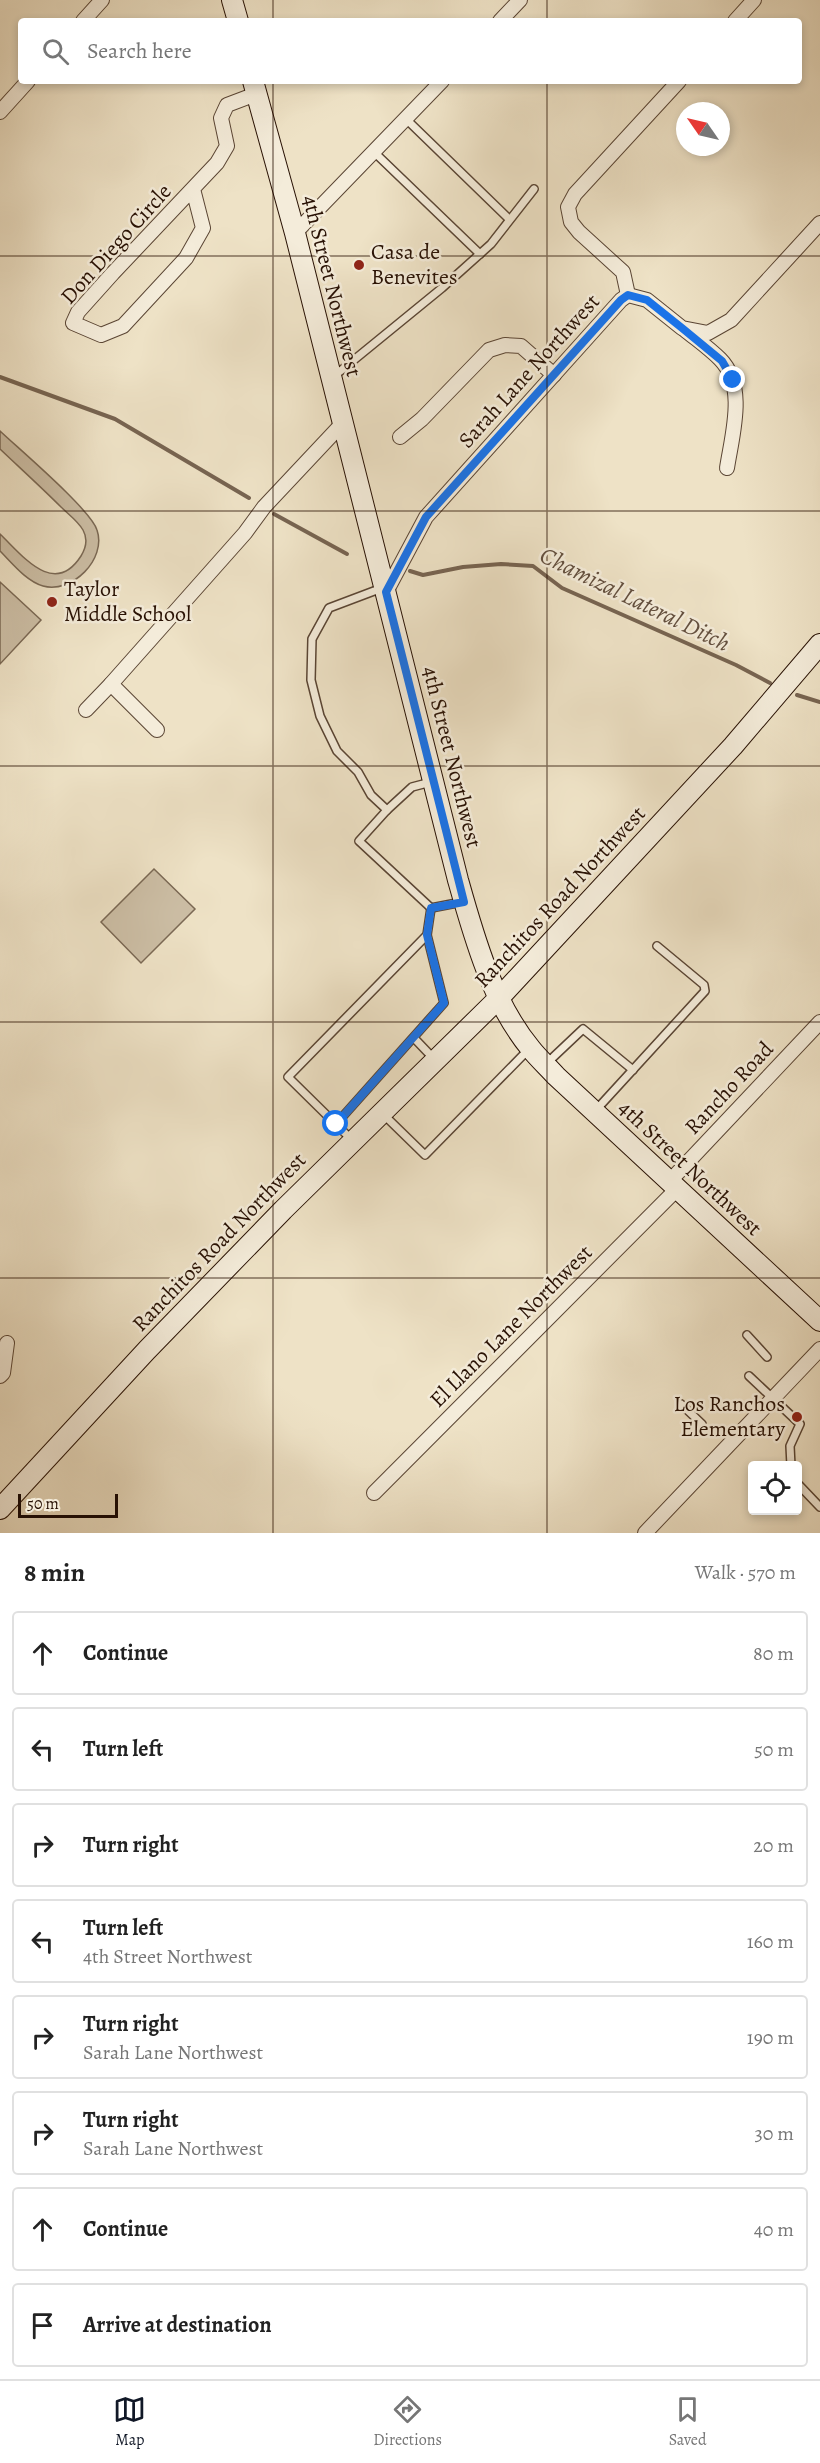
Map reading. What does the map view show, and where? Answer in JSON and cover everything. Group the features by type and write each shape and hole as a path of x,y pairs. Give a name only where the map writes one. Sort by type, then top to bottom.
{"main road":[{"path":"232,0 237,18"},
{"name":"4th Street Northwest","path":"255,87 295,233 464,902 473,932 500,997 530,1048 545,1064 820,1322"},
{"name":"Ranchitos Road Northwest","path":"0,1509 147,1350 353,1141 500,997 734,746 820,644"}],"street":[{"path":"86,18 102,0"},
{"path":"503,18 520,0"},
{"path":"738,18 754,0"},
{"path":"0,112 25,84"},
{"path":"295,233 439,84"},
{"path":"628,295 622,272 579,232 572,222 568,207 575,194 676,84"},
{"name":"Don Diego Circle","path":"193,189 203,228 186,258 123,326 101,335 73,323 78,312 217,163 227,146 221,118 227,105 255,87"},
{"path":"682,328 708,333 731,320 820,223"},
{"name":"Sarah Lane Northwest","path":"385,590 426,517 621,300 628,295 647,300 682,328 722,361 733,380 736,407 727,468"},
{"path":"400,437 422,419 489,350 505,345 521,346 554,375"},
{"path":"86,710 245,534 264,507 342,424"},
{"path":"111,684 157,730"},
{"name":"Rancho Road","path":"673,1186 820,1022"},
{"name":"El Llano Lane Northwest","path":"374,1493 673,1186"},
{"path":"0,1377 3,1373 7,1343"},
{"path":"645,1533 820,1349"}],"lane":[{"path":"406,119 509,219"},
{"path":"374,152 480,254"},
{"path":"331,379 442,288 491,244 534,189"},
{"path":"385,590 340,602 329,608 312,639 311,680 320,716 338,752 358,772 371,795 387,810"},
{"path":"431,908 359,841 412,787 433,782"},
{"path":"431,908 464,902"},
{"path":"336,1124 444,1003 427,935 431,908"},
{"path":"353,1141 288,1077 427,935"},
{"path":"595,1112 705,987 657,946"},
{"path":"545,1064 584,1029 633,1070"},
{"path":"414,1038 435,1060"},
{"path":"382,1113 425,1155 530,1048"},
{"path":"747,1335 767,1357"},
{"path":"749,1376 800,1424 790,1446 791,1461"},
{"path":"681,1404 702,1424"},
{"path":"802,1488 820,1507"}],"shaded area":[{"path":"0,431 69,495 97,530 99,541 92,563 85,572 65,585 54,587 37,584 0,551 0,534 39,569 49,573 60,573 71,568 81,556 86,540 85,533 76,521 0,449"},
{"path":"0,582 41,620 0,664"},
{"path":"154,869 195,909 141,963 101,922"}],"waterway":[{"name":"Chamizal Lateral Ditch","path":"0,377 115,419 249,498"},
{"name":"Chamizal Lateral Ditch","path":"274,514 347,554"},
{"name":"Chamizal Lateral Ditch","path":"410,571 423,575 463,567 501,564 533,566 562,588 736,665 770,683"},
{"name":"Chamizal Lateral Ditch","path":"797,695 820,702"}],"place":[{"name":"Casa de Benevites","path":"359,265"},
{"name":"Taylor Middle School","path":"52,602"},
{"name":"Los Ranchos Elementary","path":"797,1417"}],"route":[{"path":"336,1124 444,1003 427,935 431,908 464,902 386,592 411,543 426,517 621,300 628,295 647,300 682,328 722,361 733,380"}]}
